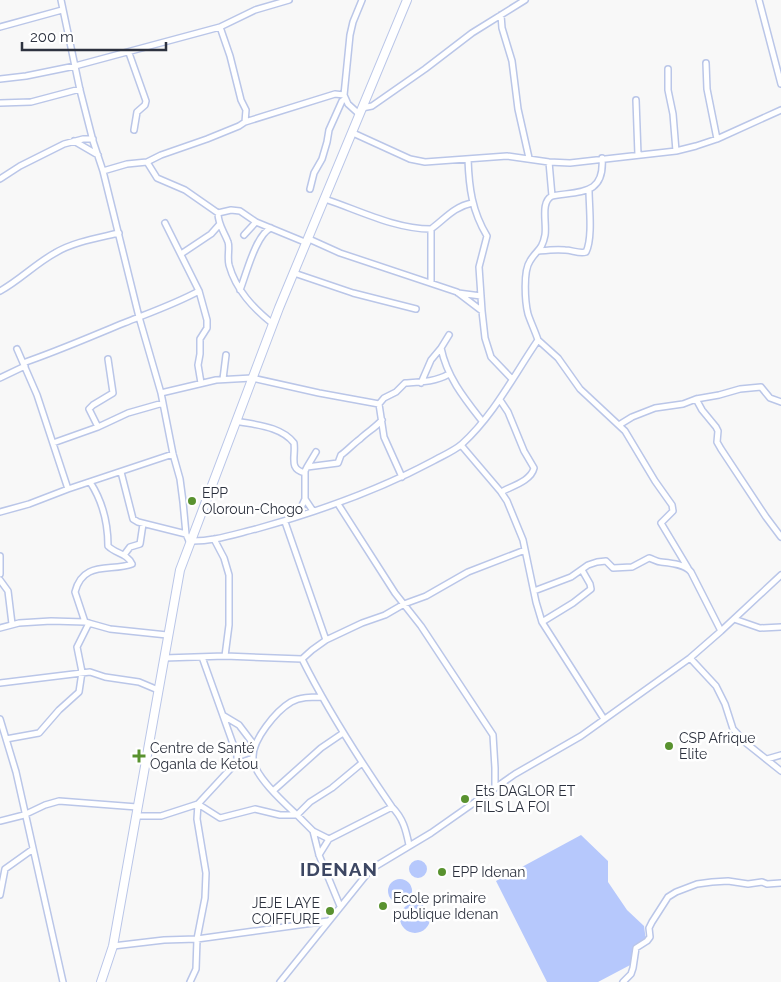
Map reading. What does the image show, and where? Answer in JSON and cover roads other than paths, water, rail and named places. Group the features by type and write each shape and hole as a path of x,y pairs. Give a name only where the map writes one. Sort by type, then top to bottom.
{"street":[{"path":"61,0 80,89 103,171 139,317 161,393 184,502 188,538"},
{"path":"0,79 33,75 129,53 220,27 255,10 289,0"},
{"path":"310,188 314,173 320,164 329,130 344,97 350,35 362,0"},
{"path":"101,982 113,946 167,635 188,538 273,324 407,0"},
{"path":"361,111 372,106 425,70 472,33 525,0"},
{"path":"760,0 781,84"},
{"path":"0,27 62,10"},
{"path":"501,15 512,61 518,109 529,158"},
{"path":"220,27 230,56 241,100 246,110 245,122"},
{"path":"129,53 146,101 145,106 137,112 134,130"},
{"path":"706,63 707,88 717,139"},
{"path":"668,69 668,90 673,114 676,150"},
{"path":"0,103 31,102 80,89"},
{"path":"103,171 127,164 147,162 161,155 207,140 245,122 335,94 344,97 348,104 361,111"},
{"path":"636,100 638,155"},
{"path":"353,133 410,159 425,162 436,163 506,156 570,163 676,150 717,139 781,110"},
{"path":"0,179 20,166 74,140 93,139"},
{"path":"74,140 98,155"},
{"path":"602,158 603,170 598,184 590,190 552,196 545,203 546,231 543,246 530,261 527,268 528,313 538,340 554,353 580,389 619,425 629,437 655,481 672,504 673,511 661,523 688,568 721,631"},
{"path":"468,159 472,203 479,224 487,236 480,258 480,296 485,338 490,357 512,379"},
{"path":"147,162 157,178 185,190 218,213 235,210 256,222 340,253 457,292 480,296"},
{"path":"549,162 552,196"},
{"path":"539,251 555,249 586,252 589,234 590,190"},
{"path":"325,199 400,224 431,229"},
{"path":"431,283 431,229 445,217 472,203"},
{"path":"218,213 219,226 229,243 229,265 240,290 256,311 273,324"},
{"path":"244,234 256,222"},
{"path":"164,223 199,291 208,320 206,330 200,339 198,365 200,383"},
{"path":"180,254 211,234 219,226"},
{"path":"240,290 259,238 266,230 271,228"},
{"path":"0,290 22,278 34,266 57,251 119,233"},
{"path":"294,273 353,293 416,309"},
{"path":"0,378 24,365 183,300 199,291"},
{"path":"457,292 482,311"},
{"path":"421,383 426,369 449,335"},
{"path":"121,472 134,520 200,542 285,522 296,516 338,504 402,477 461,445 500,400 538,340"},
{"path":"442,348 449,374 464,398 482,421"},
{"path":"17,349 38,395 68,489"},
{"path":"223,380 226,355"},
{"path":"98,427 89,409 113,393 108,359"},
{"path":"379,404 384,398 396,392 405,383 421,383 440,379 449,374"},
{"path":"161,393 200,383 252,378 379,404"},
{"path":"619,425 632,417 655,408 683,404 696,399 740,389 757,387 764,390 774,400 781,402"},
{"path":"696,399 716,427 718,432 717,442 721,449 781,537"},
{"path":"500,400 508,412 524,451 534,468 528,478 501,492"},
{"path":"53,443 98,427 128,413 163,403"},
{"path":"379,404 388,448 402,477"},
{"path":"236,421 268,427 288,437 294,443 294,467 298,471 338,463 341,455 373,430 382,420"},
{"path":"461,445 501,492 507,502 523,540 542,622 604,719"},
{"path":"296,516 305,499 306,470 316,452"},
{"path":"0,512 29,504 173,454"},
{"path":"6,739 36,734 41,731 59,710 79,692 82,672 77,647 87,623 77,601 77,586 82,579 95,569 131,565 130,560 124,555 108,546 105,515 98,495 90,482"},
{"path":"305,499 313,511"},
{"path":"338,504 492,735 496,768 495,788"},
{"path":"285,522 326,640"},
{"path":"124,555 130,547 140,544 143,524"},
{"path":"214,539 224,558 229,575 229,625 225,656"},
{"path":"164,658 225,656 302,659 326,640 385,615 404,604 426,596 468,572 525,550"},
{"path":"0,556 0,574"},
{"path":"534,591 571,577 588,565 603,561 613,568 632,567 649,558 688,568"},
{"path":"542,622 573,603 591,589 582,570"},
{"path":"280,982 371,869 431,833 537,760 582,736 690,658 781,575"},
{"path":"0,580 8,591 12,624"},
{"path":"734,619 760,628 781,627"},
{"path":"0,628 12,624 51,621 87,623 110,629 167,635"},
{"path":"202,657 237,755 237,764"},
{"path":"690,658 716,686 725,704 733,729 746,743 781,771"},
{"path":"302,659 321,697 334,715 342,733 392,807 399,814 404,823 410,846"},
{"path":"0,683 74,675 82,672 140,682 158,690"},
{"path":"321,697 299,699 284,707 265,728 255,746 252,758 265,782 313,832 328,839"},
{"path":"224,716 239,725 255,746"},
{"path":"0,719 16,772 24,815 63,982"},
{"path":"273,790 321,748 342,733"},
{"path":"768,760 781,755"},
{"path":"0,822 24,815 45,804 59,801 160,816 198,804 237,764 252,758"},
{"path":"198,804 220,818 255,809 280,815 297,815 310,802 332,788 362,763"},
{"path":"190,982 196,968 197,939 205,898 206,873 197,819 198,804"},
{"path":"318,855 328,839 392,807"},
{"path":"313,832 318,855 340,906"},
{"path":"0,896 5,870 33,849"},
{"path":"623,982 631,974 636,948 650,937 649,928 668,897 697,884 712,882 781,883"},
{"path":"113,946 164,940 197,939 328,921"}],"place":[{"name":"EPP Oloroun-Chogo","path":"192,501"},
{"name":"CSP Afrique Elite","path":"669,746"},
{"name":"Centre de Santé Oganla de Ketou","path":"139,756"},
{"name":"Ets DAGLOR ET FILS LA FOI","path":"465,799"},
{"name":"EPP Idenan","path":"442,872"},
{"name":"Ecole primaire publique Idenan","path":"383,906"},
{"name":"JEJE LAYE COIFFURE","path":"330,911"}],"district":[{"name":"IDENAN","path":"339,869"}]}
